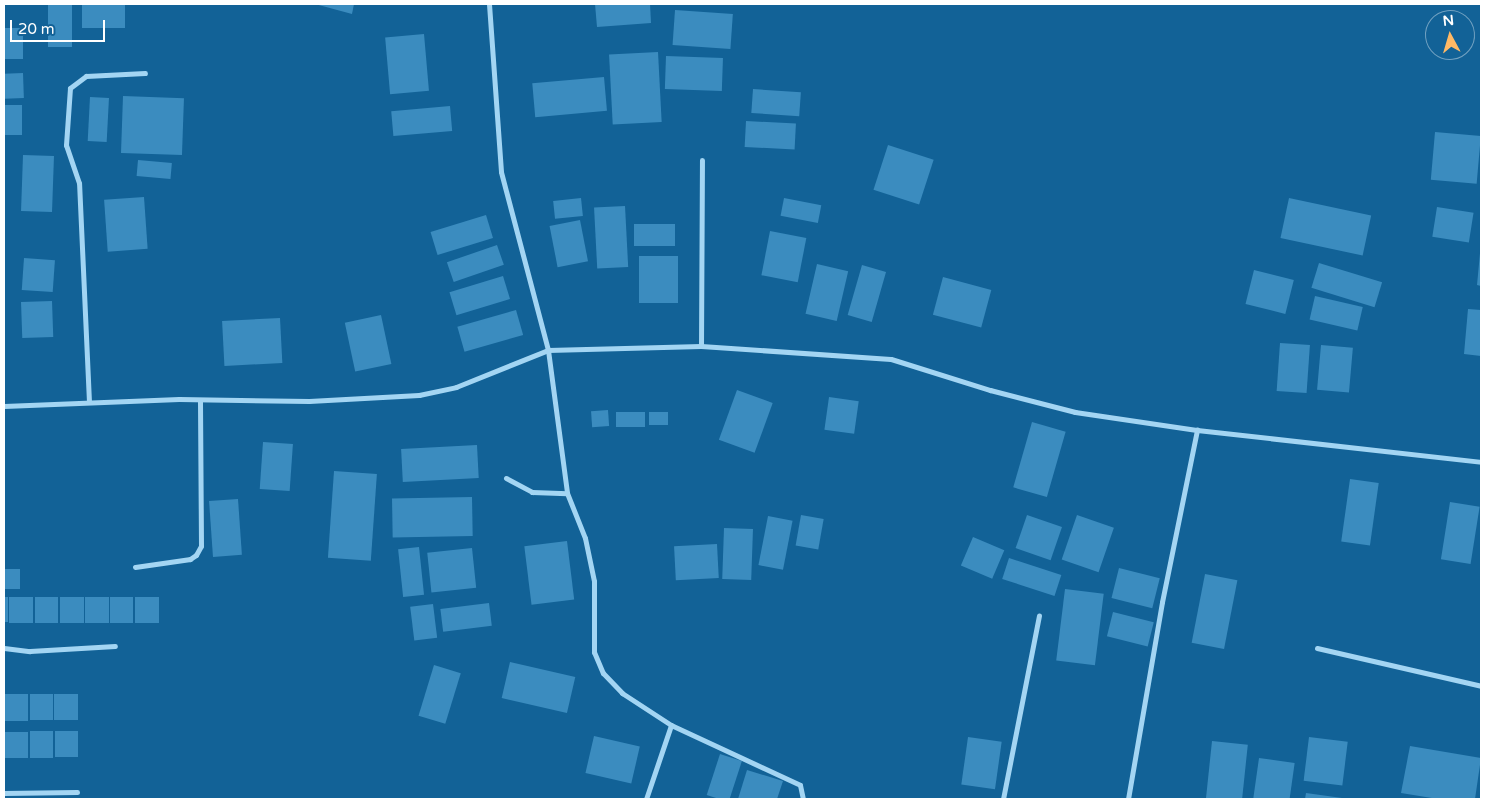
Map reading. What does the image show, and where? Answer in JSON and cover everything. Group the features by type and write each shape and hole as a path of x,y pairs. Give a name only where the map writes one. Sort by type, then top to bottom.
{"street":[{"path":"488,4 501,172 548,350 567,493 585,538 594,581 594,652 603,673 622,693 671,724 800,786 803,799"},
{"path":"89,402 79,183 66,145 70,88 86,76 145,73"},
{"path":"701,346 702,160"},
{"path":"4,406 200,400 309,401 418,395 456,388 548,350 701,346 891,359 990,390 1076,412 1197,430 1481,462"},
{"path":"135,567 190,559 196,555 200,546 200,400"},
{"path":"1128,799 1162,602 1197,430"},
{"path":"506,478 532,492 567,493"},
{"path":"1003,799 1039,616"},
{"path":"4,648 30,651 115,646"},
{"path":"1317,648 1481,686"},
{"path":"646,799 671,724"},
{"path":"4,793 77,792"}],"building":[{"path":"48,4 72,4 72,47 48,47"},
{"path":"82,4 125,4 125,28 82,28"},
{"path":"315,4 354,4 352,14"},
{"path":"595,4 650,4 651,23 597,27"},
{"path":"675,10 733,14 730,49 673,45"},
{"path":"4,28 23,28 23,59 4,59"},
{"path":"424,34 429,91 390,94 385,37"},
{"path":"658,52 662,122 613,124 609,55"},
{"path":"666,56 723,58 722,91 665,89"},
{"path":"23,73 24,98 5,99 4,74"},
{"path":"604,77 607,111 535,117 532,83"},
{"path":"753,89 801,92 799,116 751,113"},
{"path":"123,96 184,98 182,155 121,153"},
{"path":"90,97 109,98 107,142 88,141"},
{"path":"4,105 22,105 22,135 4,135"},
{"path":"450,106 452,131 393,136 391,111"},
{"path":"746,121 796,124 795,150 745,147"},
{"path":"1435,132 1481,136 1477,184 1431,180"},
{"path":"888,145 934,160 919,205 873,190"},
{"path":"23,155 54,156 52,212 21,211"},
{"path":"138,160 172,163 170,179 137,176"},
{"path":"144,197 148,249 108,252 104,200"},
{"path":"581,198 583,216 555,219 553,201"},
{"path":"784,198 821,205 818,223 781,216"},
{"path":"1289,198 1371,215 1363,256 1280,238"},
{"path":"625,206 628,267 597,269 594,208"},
{"path":"1437,207 1474,213 1469,242 1432,237"},
{"path":"486,215 493,238 438,255 431,232"},
{"path":"580,220 588,261 558,267 550,226"},
{"path":"634,224 675,224 675,246 634,246"},
{"path":"770,231 806,238 798,282 761,275"},
{"path":"497,245 504,265 454,282 447,262"},
{"path":"1481,253 1481,286 1477,285"},
{"path":"639,256 678,256 678,303 639,303"},
{"path":"24,258 55,260 53,292 22,290"},
{"path":"1319,263 1382,282 1375,307 1311,288"},
{"path":"817,264 848,271 837,321 806,314"},
{"path":"862,265 886,272 872,322 848,315"},
{"path":"1254,270 1294,280 1285,314 1246,304"},
{"path":"503,276 510,299 456,315 449,292"},
{"path":"943,277 991,290 981,328 933,315"},
{"path":"1315,296 1363,307 1357,330 1310,319"},
{"path":"52,301 53,337 22,338 21,302"},
{"path":"1468,309 1481,310 1481,356 1464,354"},
{"path":"516,310 523,335 465,352 457,327"},
{"path":"381,315 391,364 355,372 345,323"},
{"path":"280,318 282,363 224,366 222,321"},
{"path":"1280,343 1310,345 1307,393 1277,391"},
{"path":"1321,345 1353,348 1349,393 1317,390"},
{"path":"737,390 773,403 755,453 719,440"},
{"path":"829,397 859,401 854,434 824,430"},
{"path":"608,410 609,426 592,427 591,411"},
{"path":"616,412 645,412 645,427 616,427"},
{"path":"649,412 668,412 668,425 649,425"},
{"path":"1032,422 1066,432 1047,497 1013,487"},
{"path":"263,442 293,444 290,491 260,489"},
{"path":"477,445 479,478 403,482 401,449"},
{"path":"334,471 377,474 371,561 328,558"},
{"path":"1350,479 1379,483 1370,545 1341,541"},
{"path":"472,497 473,536 393,537 392,498"},
{"path":"238,499 242,555 213,557 209,501"},
{"path":"1450,502 1480,507 1471,564 1441,559"},
{"path":"801,515 824,519 818,550 796,546"},
{"path":"1027,515 1062,527 1051,560 1016,548"},
{"path":"1077,515 1114,528 1099,572 1062,559"},
{"path":"768,516 793,521 783,570 758,565"},
{"path":"724,528 753,529 751,580 722,579"},
{"path":"973,537 1004,550 992,579 961,566"},
{"path":"567,541 574,600 532,605 524,546"},
{"path":"717,544 719,578 676,580 674,546"},
{"path":"419,547 424,595 403,597 398,549"},
{"path":"472,548 476,588 431,592 427,553"},
{"path":"1009,558 1061,575 1055,596 1002,579"},
{"path":"1119,568 1160,578 1152,608 1112,598"},
{"path":"4,569 20,569 20,589 4,589"},
{"path":"1205,574 1237,580 1224,649 1192,643"},
{"path":"1065,589 1104,594 1095,665 1056,660"},
{"path":"4,597 8,597 8,622 4,622"},
{"path":"9,597 33,597 33,623 9,623"},
{"path":"35,597 58,597 58,623 35,623"},
{"path":"60,597 84,597 84,623 60,623"},
{"path":"85,597 109,597 109,623 85,623"},
{"path":"110,597 133,597 133,623 110,623"},
{"path":"135,597 159,597 159,623 135,623"},
{"path":"489,603 492,626 443,632 440,609"},
{"path":"433,604 437,638 414,641 410,607"},
{"path":"1113,612 1154,622 1148,646 1107,636"},
{"path":"510,662 575,677 567,713 502,698"},
{"path":"434,665 461,673 445,724 419,716"},
{"path":"4,694 28,694 28,721 4,721"},
{"path":"30,694 53,694 53,720 30,720"},
{"path":"54,694 78,694 78,720 54,720"},
{"path":"30,731 53,731 53,758 30,758"},
{"path":"55,731 78,731 78,757 55,757"},
{"path":"5,732 28,732 28,758 5,758"},
{"path":"594,736 640,747 631,784 585,773"},
{"path":"968,737 1002,742 995,789 961,785"},
{"path":"1309,737 1348,742 1342,785 1304,781"},
{"path":"1212,741 1248,745 1242,799 1206,799"},
{"path":"1410,746 1481,758 1475,799 1438,799 1401,793"},
{"path":"720,754 742,761 730,799 719,799 707,795"},
{"path":"1259,758 1295,763 1290,799 1253,799"},
{"path":"747,770 783,781 777,799 738,799"},
{"path":"1306,793 1342,798 1342,799 1305,799"}]}
